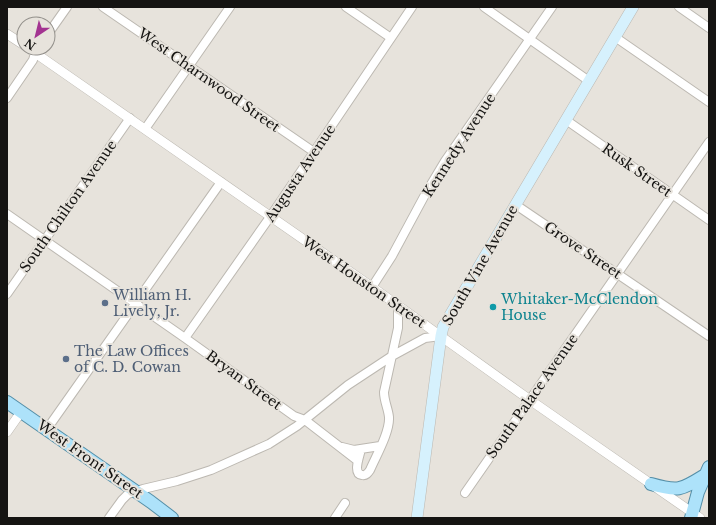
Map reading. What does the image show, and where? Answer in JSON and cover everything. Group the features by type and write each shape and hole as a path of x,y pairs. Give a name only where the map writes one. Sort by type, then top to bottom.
{"main road":[{"name":"South Vine Avenue","path":"440,336 446,322 633,7"},
{"path":"416,518 440,336"},
{"name":"West Front Street","path":"7,402 172,518"},
{"path":"651,484 668,488 681,488 689,485 707,471"},
{"path":"694,516 698,492 707,471"}],"street":[{"path":"56,23 67,7"},
{"name":"West Charnwood Street","path":"103,7 314,152"},
{"path":"145,129 230,7"},
{"path":"346,7 391,38"},
{"name":"Augusta Avenue","path":"185,338 270,217 412,7"},
{"path":"484,7 589,81"},
{"name":"Kennedy Avenue","path":"372,287 398,246 437,174 552,7"},
{"path":"679,7 709,28"},
{"path":"7,34 16,40"},
{"path":"615,37 709,102"},
{"path":"7,98 33,60 33,56"},
{"name":"West Houston Street","path":"42,56 270,217 398,305 694,516"},
{"name":"South Chilton Avenue","path":"7,294 130,118"},
{"name":"Rusk Street","path":"566,120 709,220"},
{"name":"South Palace Avenue","path":"465,493 709,142"},
{"path":"47,429 221,182"},
{"name":"Grove Street","path":"516,205 709,336"},
{"name":"Bryan Street","path":"7,214 294,416 305,420 358,461"},
{"path":"361,449 357,471 362,475 367,474 370,470 388,426 389,418 384,392 398,328 398,305"},
{"name":"South Vine Avenue","path":"109,518 125,496 135,491 187,478 210,470 277,440 305,420 348,385 392,356 425,338 440,336"},
{"path":"7,432 21,412"},
{"path":"339,446 350,449 361,449 380,446"},
{"path":"335,518 345,503"}],"place":[{"name":"William H. Lively, Jr.","path":"105,303"},
{"name":"Whitaker-McClendon House","path":"493,307"},
{"name":"The Law Offices of C. D. Cowan","path":"66,359"}]}
